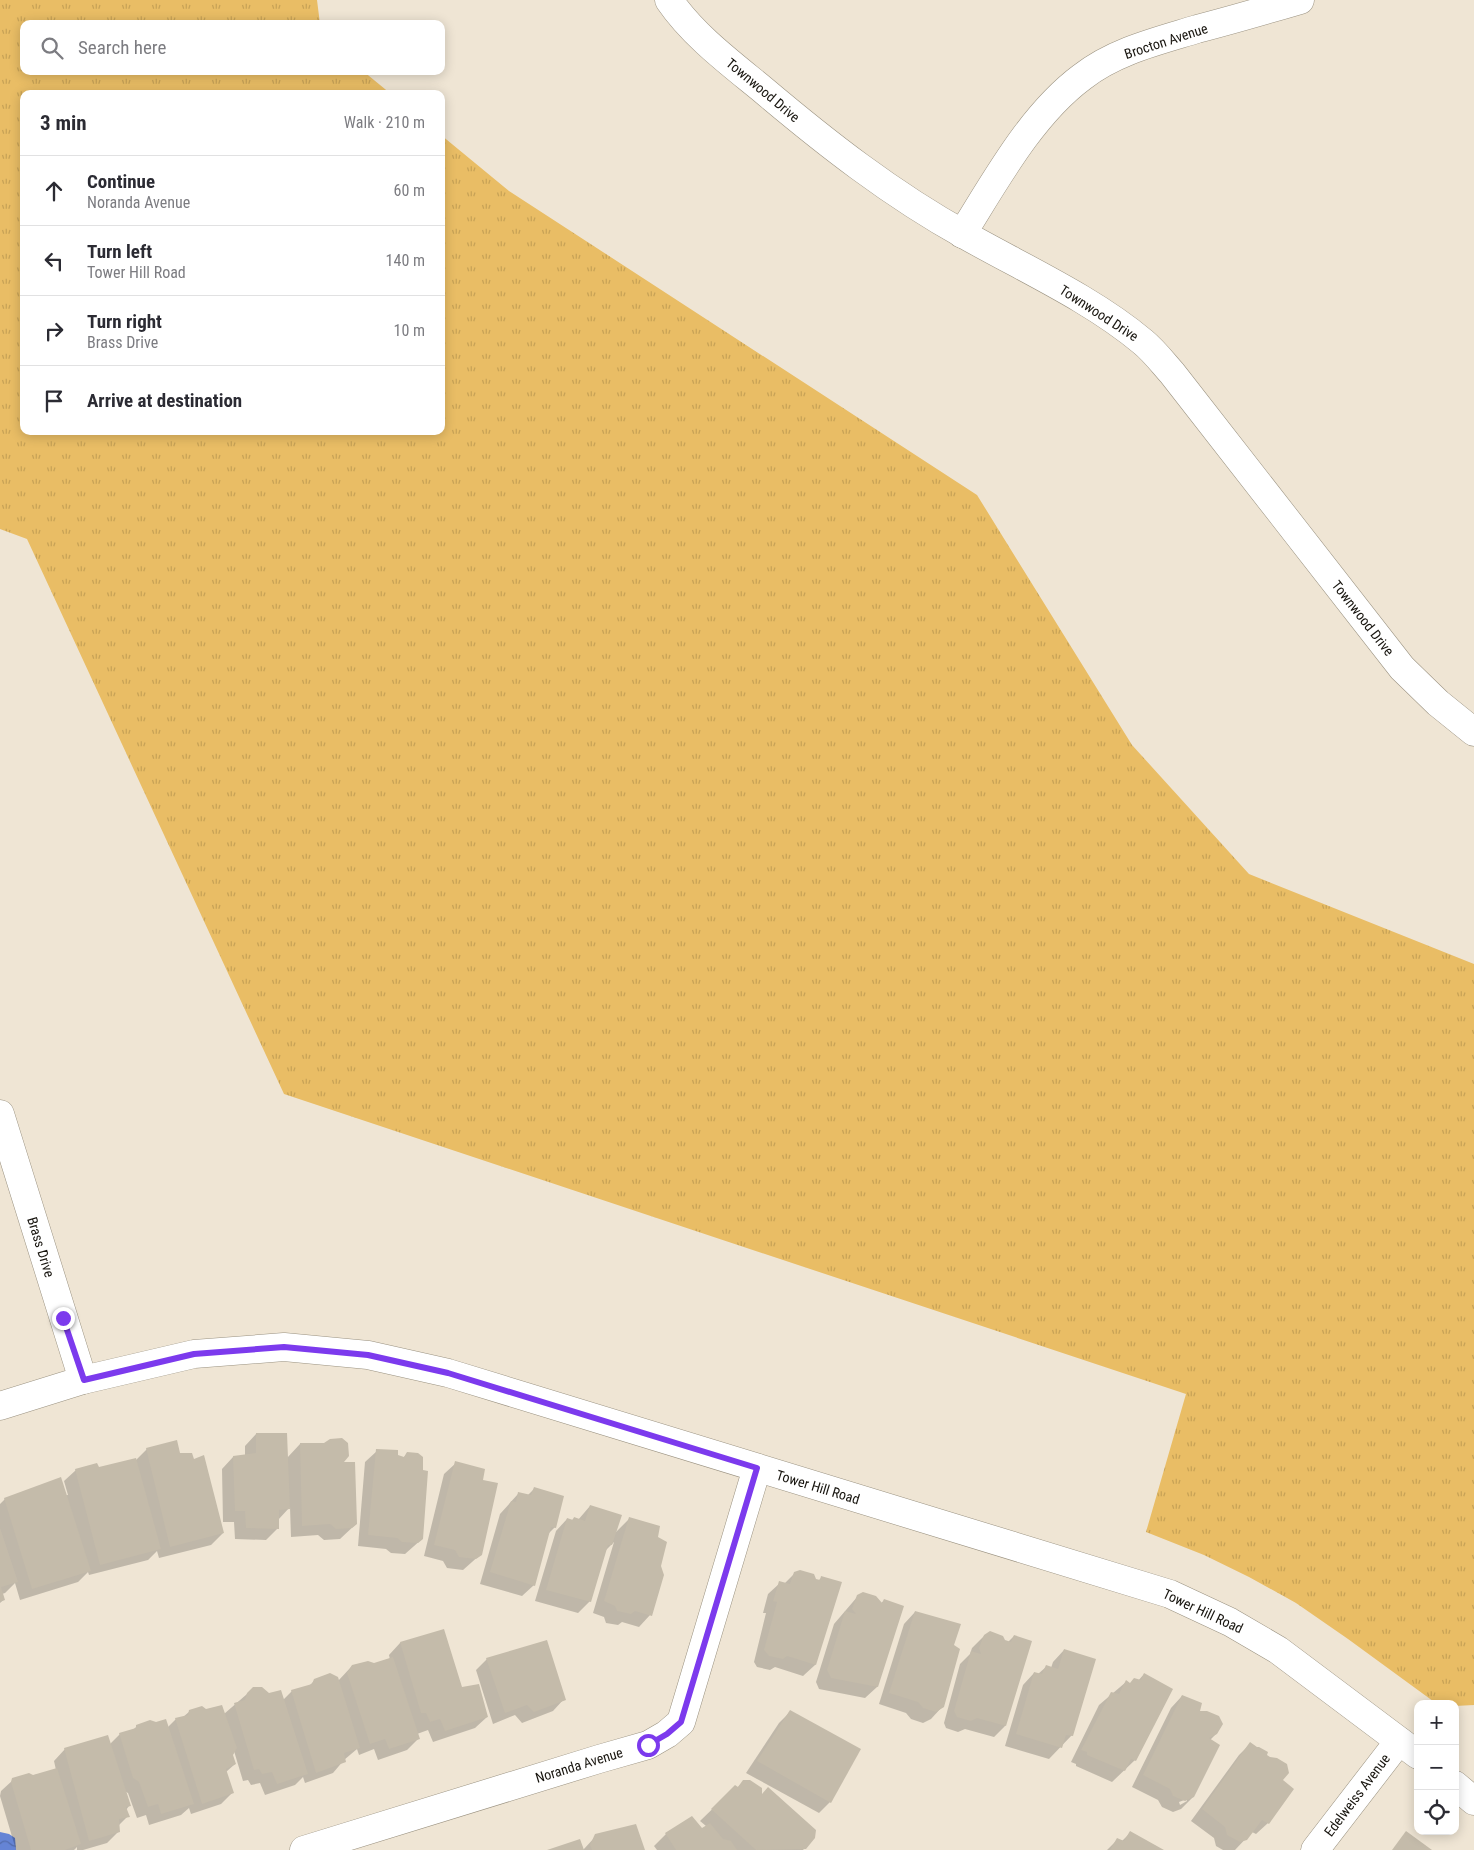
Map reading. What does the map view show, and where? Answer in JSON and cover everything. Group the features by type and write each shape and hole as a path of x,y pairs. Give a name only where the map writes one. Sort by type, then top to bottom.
{"street":[{"name":"Townwood Drive","path":"669,0 677,12 707,42 813,132 872,177 962,234 1060,287 1121,324 1145,344 1172,373 1402,668 1438,703 1474,732"},
{"name":"Brocton Avenue","path":"962,234 1020,145 1053,102 1082,76 1109,60 1146,44 1300,0"},
{"name":"Brass Drive","path":"0,1114 84,1380"},
{"name":"Tower Hill Road","path":"0,1406 84,1380 194,1354 284,1347 368,1355 448,1373 1170,1594 1230,1622 1278,1650 1408,1748"},
{"name":"Noranda Avenue","path":"304,1850 599,1758 648,1745 667,1734 681,1722 757,1468"},
{"name":"Edelweiss Avenue","path":"1315,1850 1408,1748"},
{"path":"1459,1788 1474,1801"}],"green space":[{"path":"0,0 317,0 320,20 20,20 20,75 368,75 386,90 20,90 20,435 445,435 445,138 509,191 977,495 1132,745 1249,874 1474,964 1474,1705 1459,1706 1459,1700 1432,1700 1296,1603 1204,1555 1146,1532 1186,1394 284,1094 27,539 0,529"}],"water":[{"path":"0,1832 15,1838 16,1850 0,1850"}],"building":[{"path":"256,1433 287,1433 290,1509 279,1510 279,1529 246,1528 245,1511 235,1511 233,1456 256,1453"},
{"path":"342,1438 348,1443 349,1456 344,1462 355,1462 357,1524 352,1528 336,1529 330,1524 302,1526 300,1443 324,1443 330,1439"},
{"path":"177,1440 180,1453 192,1453 194,1459 204,1455 224,1533 170,1547 146,1448"},
{"path":"376,1449 398,1450 398,1455 404,1457 407,1452 418,1453 423,1457 423,1470 428,1471 423,1539 418,1543 402,1542 397,1538 368,1535"},
{"path":"136,1458 161,1549 100,1565 75,1469 97,1463 99,1467"},
{"path":"455,1461 485,1469 483,1480 498,1483 482,1555 476,1559 459,1557 455,1550 434,1545"},
{"path":"61,1477 91,1571 32,1589 4,1498"},
{"path":"534,1487 564,1496 556,1528 551,1527 535,1586 490,1572 511,1501 516,1502 518,1492 531,1495"},
{"path":"590,1505 622,1515 612,1545 608,1545 591,1602 546,1590 567,1518 573,1520 574,1517 585,1521"},
{"path":"629,1517 660,1526 658,1537 667,1542 661,1566 664,1575 652,1616 635,1611 631,1614 617,1611 615,1606 604,1601"},
{"path":"0,1528 18,1582 1,1587 5,1600 0,1602"},
{"path":"800,1570 814,1574 816,1579 820,1580 821,1576 842,1582 816,1665 787,1656 783,1659 769,1656 764,1650 777,1602 773,1601 779,1581 790,1584 794,1572"},
{"path":"863,1592 876,1596 882,1603 884,1599 904,1606 878,1687 831,1678 827,1670 845,1611 856,1614 852,1609 857,1595"},
{"path":"915,1611 961,1624 954,1645 960,1649 944,1707 936,1712 923,1708 918,1702 889,1693"},
{"path":"444,1629 462,1687 479,1684 488,1717 445,1731 440,1719 430,1722 426,1713 421,1713 400,1642"},
{"path":"990,1631 1003,1636 1005,1640 1011,1642 1014,1635 1032,1641 1006,1726 977,1718 971,1721 957,1717 954,1711 971,1651 981,1654 979,1648 984,1635"},
{"path":"547,1640 566,1700 534,1712 527,1705 505,1713 486,1658"},
{"path":"1064,1649 1096,1659 1073,1736 1066,1735 1062,1748 1016,1734 1034,1672 1042,1674 1046,1665 1058,1669"},
{"path":"393,1657 420,1739 389,1749 385,1739 370,1744 347,1673 352,1665 368,1661 374,1663"},
{"path":"330,1673 338,1677 360,1748 344,1753 346,1762 316,1773 291,1690 312,1684 314,1679"},
{"path":"1144,1673 1173,1689 1136,1761 1131,1759 1125,1771 1087,1755 1087,1752 1081,1750 1111,1692 1119,1694 1126,1680 1130,1683 1134,1678 1141,1680"},
{"path":"253,1687 262,1687 269,1693 281,1690 308,1774 277,1784 272,1772 262,1774 259,1769 254,1770 234,1703 245,1700 247,1693"},
{"path":"1182,1695 1202,1703 1200,1711 1207,1711 1219,1716 1223,1724 1217,1734 1209,1738 1220,1745 1194,1797 1185,1801 1173,1796 1170,1789 1143,1775"},
{"path":"222,1705 237,1748 233,1755 236,1764 226,1769 234,1793 202,1804 175,1718 188,1715 189,1710 202,1706 206,1709"},
{"path":"790,1710 861,1749 831,1803 757,1761"},
{"path":"166,1719 194,1804 161,1814 158,1804 148,1807 139,1782 133,1778 119,1733 136,1728 136,1725 150,1720 156,1722"},
{"path":"108,1735 131,1806 126,1807 130,1817 119,1819 120,1832 89,1841 64,1748"},
{"path":"1250,1742 1268,1752 1267,1755 1270,1757 1277,1758 1287,1764 1289,1773 1283,1780 1294,1789 1269,1824 1262,1820 1247,1840 1240,1842 1227,1835 1225,1827 1202,1809"},
{"path":"57,1768 81,1844 65,1850 31,1850 11,1782 12,1778 29,1773 33,1775"},
{"path":"743,1780 750,1780 762,1788 762,1794 768,1787 816,1830 815,1838 806,1849 756,1850 711,1809 735,1785 738,1787"},
{"path":"692,1816 702,1828 710,1823 723,1839 731,1841 737,1850 676,1850 665,1833"},
{"path":"636,1824 645,1850 592,1850 590,1845 595,1834"},
{"path":"1130,1831 1164,1850 1110,1850 1117,1838 1124,1841"},
{"path":"1406,1831 1432,1850 1392,1850"},
{"path":"580,1839 584,1850 547,1850"}],"route":[{"path":"63,1318 84,1380 194,1354 284,1347 368,1355 448,1373 757,1468 681,1722 667,1734 648,1745"}]}
